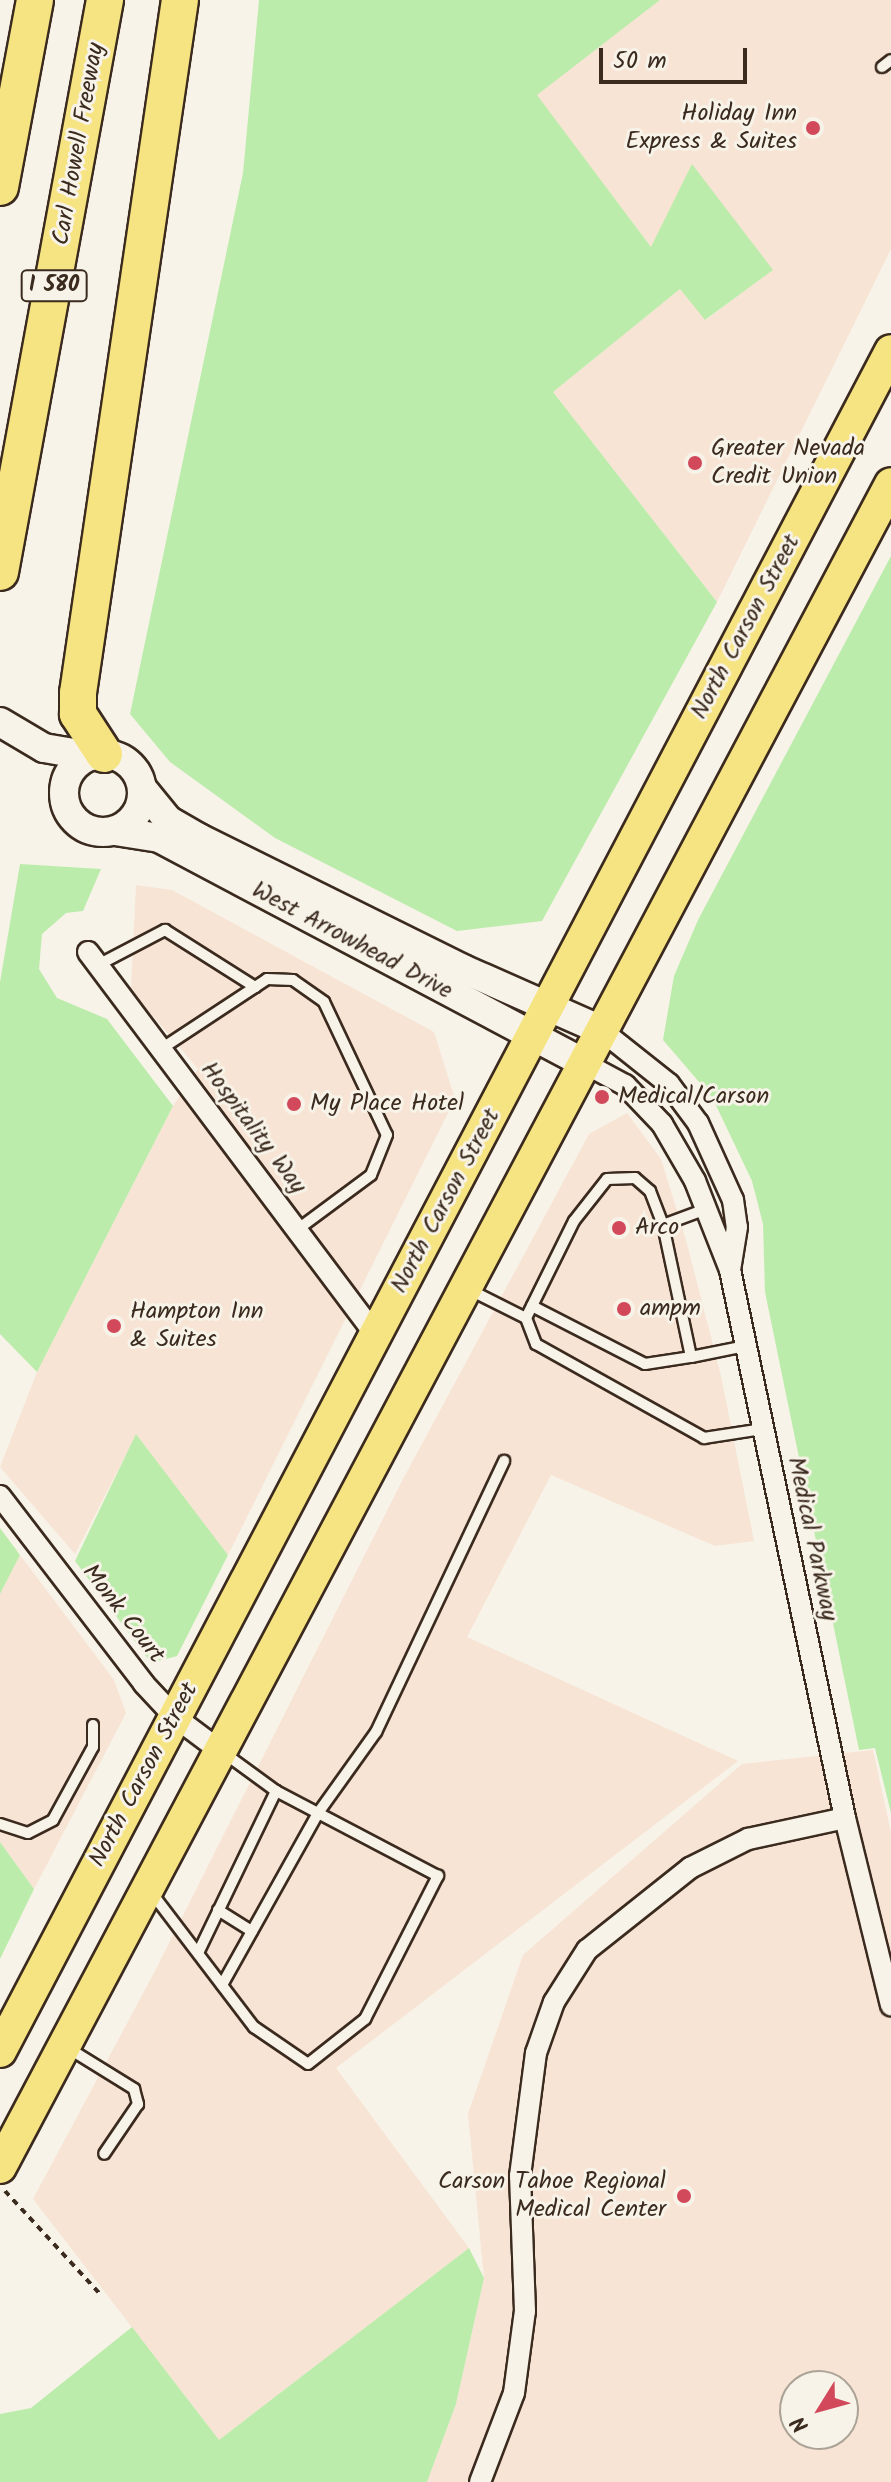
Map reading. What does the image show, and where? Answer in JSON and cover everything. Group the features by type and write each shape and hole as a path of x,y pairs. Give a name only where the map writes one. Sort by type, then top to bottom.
{"highway":[{"path":"0,187 35,0"},
{"name":"Carl Howell Freeway","path":"0,572 105,0"},
{"path":"98,755 78,714 78,693 180,0"}],"main road":[{"name":"North Carson Street","path":"0,2051 891,351"},
{"path":"0,2167 891,484"},
{"path":"10,729 44,748 126,762 142,788 139,809 115,831 83,827 68,812 64,797 10,729"},
{"path":"64,797 75,766 98,755"},
{"name":"West Arrowhead Drive","path":"142,788 168,820 199,838 601,1030"},
{"name":"West Arrowhead Drive","path":"115,831 159,838 584,1063"}],"street":[{"name":"Hospitality Way","path":"93,959 376,1335"},
{"name":"Medical Parkway","path":"601,1030 669,1084 698,1123 733,1200 737,1227 730,1270"},
{"name":"Medical Parkway","path":"584,1063 645,1102 678,1149 730,1270 845,1818 891,2005"},
{"name":"Monk Court","path":"0,1496 135,1673 175,1717 219,1750"},
{"path":"480,2482 514,2393 525,2311 520,2176 536,2053 554,2002 587,1950 690,1868 748,1839 845,1818"}],"lane":[{"path":"93,959 165,930 255,987"},
{"path":"161,1049 267,979 293,980 324,1002 387,1135 371,1175 297,1230"},
{"path":"526,1318 574,1221 607,1179 635,1178 650,1191 663,1225 691,1357"},
{"path":"663,1225 706,1209"},
{"path":"465,1287 526,1318 536,1344 704,1438 763,1429"},
{"path":"532,1306 645,1364 745,1346"},
{"path":"222,1985 318,1813 376,1732 504,1461"},
{"path":"0,1824 28,1833 53,1820 93,1747 93,1725"},
{"path":"147,1887 254,2027 308,2064 365,2019 438,1876 276,1791 219,1750"},
{"path":"198,1953 276,1791"},
{"path":"218,1910 252,1931"},
{"path":"63,2046 134,2089 138,2104 104,2154"}],"path":[{"path":"0,2187 101,2295"}],"shaded area":[{"path":"660,0 891,0 891,249 717,602 553,392 680,289 706,320 772,270 692,165 652,248 536,95"},
{"path":"136,885 172,890 434,1032 455,1099 228,1555 136,1435 75,1554 0,1467 37,1372 173,1106 198,1069 131,990"},
{"path":"627,1113 661,1159 686,1240 721,1376 754,1541 715,1546 551,1475 467,1637 738,1761 336,2068 469,2248 219,2440 33,2199 155,1971 402,1481 589,1134"},
{"path":"20,1555 114,1680 126,1713 34,1889 0,1842 0,1594"},
{"name":"Carson Tahoe Regional Medical Center","path":"873,1750 891,1833 891,2482 427,2482 456,2404 484,2278 468,2114 523,1955 742,1764"}],"green space":[{"path":"259,0 660,0 537,95 651,247 692,164 773,270 705,320 680,289 553,392 717,602 542,921 457,931 275,838 170,762 130,714 243,173"},
{"path":"891,556 891,1813 875,1748 859,1750 765,1292 763,1224 752,1181 712,1097 663,1040 674,976 698,920"},
{"path":"20,864 101,869 83,911 66,913 42,934 39,969 57,998 107,1019 173,1106 37,1372 0,1334 0,982"},
{"path":"136,1434 228,1555 177,1656 151,1663 75,1561"},
{"path":"0,1528 20,1555 0,1594"},
{"path":"0,1842 34,1889 0,1959"},
{"path":"469,2248 484,2278 456,2404 427,2482 0,2482 0,2414 31,2408 132,2327 219,2440"}],"place":[{"name":"Holiday Inn Express & Suites","path":"813,128"},
{"name":"Greater Nevada Credit Union","path":"695,463"},
{"name":"Medical/Carson","path":"602,1097"},
{"name":"My Place Hotel","path":"294,1104"},
{"name":"Arco","path":"619,1228"},
{"name":"ampm","path":"624,1309"},
{"name":"Hampton Inn & Suites","path":"114,1326"},
{"name":"Carson Tahoe Regional Medical Center","path":"684,2196"}]}
